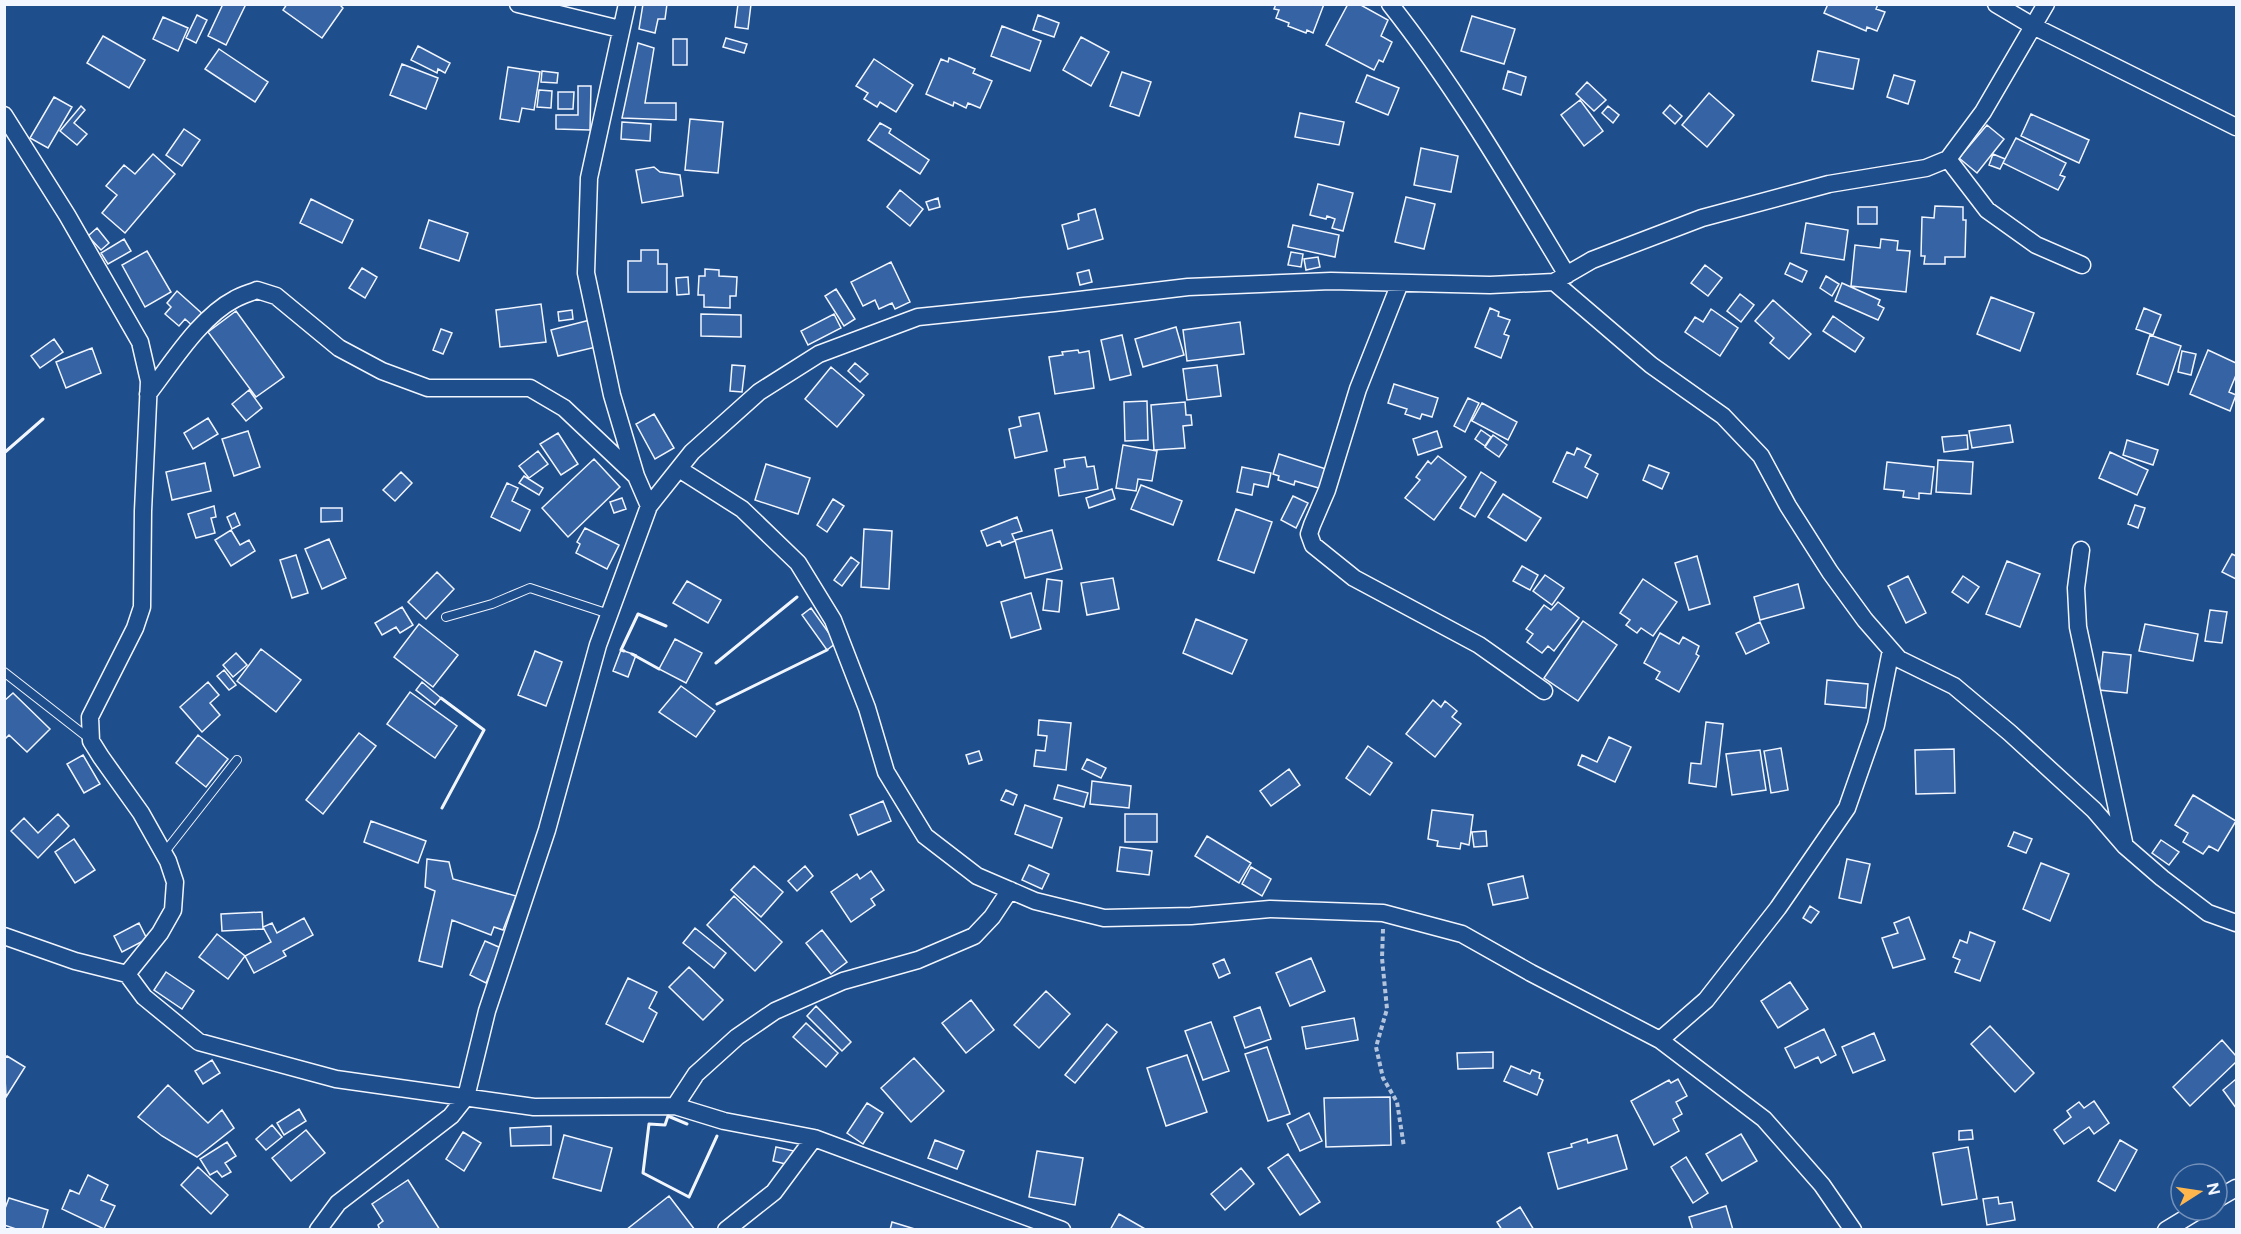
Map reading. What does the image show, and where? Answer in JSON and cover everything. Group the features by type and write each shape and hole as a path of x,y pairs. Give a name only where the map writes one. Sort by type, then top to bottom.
{"street":[{"path":"518,4 620,28"},
{"path":"627,4 589,178 586,273 612,395 636,476 649,506"},
{"path":"1390,4 1427,52 1484,136 1560,278 1651,365 1723,416 1761,456 1788,506 1830,572 1865,620 1899,659 1954,686 2010,733 2094,810 2125,846 2162,878 2208,913 2236,922"},
{"path":"1996,4 2033,26 2236,127"},
{"path":"318,1230 338,1203 451,1116 466,1097 487,1011 547,830 598,645 649,506 692,452 759,392 819,354 918,317 1188,287 1331,281 1490,285 1560,278 1592,260 1702,218 1829,184 1926,168 1948,159 1983,112 2046,4"},
{"path":"4,115 68,215 140,342 149,381 143,511 142,607 135,628 90,717 91,741 141,813 164,853 175,882 173,910 160,933 127,974"},
{"path":"1948,159 1987,210 2036,245 2082,265"},
{"path":"1400,283 1358,389 1327,490 1309,534 1313,545 1354,578 1479,645 1544,691"},
{"path":"148,393 188,342 218,310 234,299 257,290 276,296 339,348 382,371 428,388 530,388 564,408 636,476"},
{"path":"679,469 741,508 798,563 832,620 867,708 886,772 925,836 977,876 1035,901 1104,918 1191,916 1270,909 1383,913 1462,934 1531,974 1660,1040 1764,1119 1822,1185 1853,1230"},
{"path":"2081,550 2076,588 2078,627 2125,846"},
{"path":"1660,1040 1706,1000 1778,908 1847,808 1876,724 1891,650"},
{"path":"675,1106 696,1074 737,1037 775,1011 843,981 918,960 974,936 992,917 1010,890"},
{"path":"4,936 75,961 127,974 144,997 199,1042 336,1079 534,1107 675,1106 724,1121 814,1138 1062,1230"},
{"path":"726,1230 774,1192 814,1138"},
{"path":"2166,1230 2179,1222"}],"lane":[{"path":"446,617 492,604 530,588 609,614"},
{"path":"4,672 91,741"},
{"path":"164,853 237,760"}],"path":[{"path":"1383,913 1382,958 1388,1009 1376,1047 1383,1078 1397,1102 1404,1147"}],"building":[{"path":"223,4 246,4 226,45 208,36"},
{"path":"287,4 339,4 343,8 322,38 283,10"},
{"path":"643,4 667,4 665,19 658,19 655,33 639,29"},
{"path":"738,4 751,4 748,29 735,27"},
{"path":"1276,4 1324,4 1313,33 1307,30 1306,33 1276,18 1279,10 1274,9"},
{"path":"1348,4 1359,4 1388,20 1381,36 1392,42 1383,62 1379,60 1374,70 1326,45"},
{"path":"1828,4 1878,4 1876,9 1885,12 1877,31 1867,27 1866,31 1824,13"},
{"path":"197,15 207,20 196,43 186,38"},
{"path":"1038,15 1059,23 1054,37 1033,30"},
{"path":"1472,16 1515,29 1504,64 1461,51"},
{"path":"163,17 188,28 178,51 153,39"},
{"path":"1002,26 1041,41 1030,71 991,56"},
{"path":"103,36 145,60 129,88 87,63"},
{"path":"1081,37 1109,52 1091,86 1063,70"},
{"path":"726,38 747,44 744,53 723,47"},
{"path":"673,39 687,39 687,65 673,65"},
{"path":"638,43 654,48 645,103 676,103 676,120 622,118"},
{"path":"418,46 450,63 445,73 438,69 437,73 411,60"},
{"path":"219,49 268,82 255,102 205,69"},
{"path":"1818,51 1859,59 1853,89 1812,81"},
{"path":"949,58 975,69 973,73 992,81 980,108 968,103 966,108 954,102 953,106 926,94 941,59 948,62"},
{"path":"874,59 913,85 896,112 880,102 877,107 864,99 868,93 856,86"},
{"path":"402,64 438,78 426,109 390,95"},
{"path":"508,67 540,72 534,110 522,108 519,122 500,119"},
{"path":"542,71 558,73 557,83 541,82"},
{"path":"1508,71 1526,77 1521,95 1503,89"},
{"path":"1122,72 1151,82 1139,116 1110,106"},
{"path":"1367,75 1399,88 1388,115 1356,102"},
{"path":"1894,75 1915,81 1908,104 1887,97"},
{"path":"1587,82 1606,100 1594,111 1576,94"},
{"path":"578,86 591,86 590,130 556,129 556,115 578,115"},
{"path":"539,90 552,91 551,108 537,107"},
{"path":"558,92 574,92 573,109 558,109"},
{"path":"1709,93 1734,115 1707,147 1682,125"},
{"path":"54,97 72,107 48,148 30,138"},
{"path":"1580,100 1603,131 1584,146 1561,115"},
{"path":"1670,105 1682,116 1675,124 1663,113"},
{"path":"81,106 85,110 74,123 87,134 77,145 60,131"},
{"path":"1608,106 1619,115 1613,123 1602,113"},
{"path":"1300,113 1344,122 1339,145 1295,137"},
{"path":"2031,114 2089,140 2079,163 2021,136"},
{"path":"690,119 723,122 718,173 685,170"},
{"path":"622,122 651,124 650,141 621,139"},
{"path":"880,123 891,129 889,133 929,160 920,174 868,140"},
{"path":"1987,125 2004,139 1977,173 1959,158"},
{"path":"184,129 200,140 182,166 166,155"},
{"path":"2016,138 2066,163 2060,175 2065,177 2058,190 2003,163"},
{"path":"1421,148 1458,156 1451,192 1414,185"},
{"path":"153,154 175,174 125,233 102,213 117,195 106,186 124,165 135,174"},
{"path":"1993,154 2005,159 2000,169 1989,165"},
{"path":"654,167 660,172 680,175 683,196 642,203 636,170"},
{"path":"1318,184 1353,193 1343,231 1332,228 1335,219 1310,215"},
{"path":"900,190 923,209 910,226 887,207"},
{"path":"1406,197 1435,204 1424,249 1395,242"},
{"path":"938,198 940,207 929,210 926,202"},
{"path":"311,199 353,220 342,243 300,223"},
{"path":"1935,206 1963,207 1963,220 1966,220 1965,257 1945,257 1945,264 1924,264 1925,256 1921,256 1922,217 1934,218"},
{"path":"1858,207 1877,207 1877,224 1858,224"},
{"path":"1095,209 1103,239 1068,249 1062,225 1079,220 1078,214"},
{"path":"429,220 468,233 459,261 420,248"},
{"path":"1806,223 1848,230 1844,260 1801,253"},
{"path":"1293,225 1339,235 1335,257 1288,247"},
{"path":"97,228 109,243 101,250 88,236"},
{"path":"124,239 131,251 108,264 101,253"},
{"path":"1881,239 1898,241 1897,250 1910,251 1906,292 1851,286 1855,245 1880,248"},
{"path":"641,250 658,250 658,264 667,264 667,292 628,292 628,261 641,261"},
{"path":"147,251 171,292 145,307 122,265"},
{"path":"1291,252 1303,254 1301,267 1288,265"},
{"path":"1318,257 1320,267 1306,270 1304,259"},
{"path":"891,262 910,302 895,309 892,303 879,309 875,300 863,306 851,282"},
{"path":"1790,263 1807,271 1802,282 1785,274"},
{"path":"1705,265 1722,278 1708,296 1691,283"},
{"path":"362,268 377,277 365,298 349,288"},
{"path":"705,269 719,270 719,276 737,277 736,296 730,296 730,308 704,307 704,295 698,295 699,276 705,276"},
{"path":"1089,270 1092,282 1080,285 1077,273"},
{"path":"1826,276 1839,284 1832,296 1820,288"},
{"path":"688,277 689,294 677,295 676,278"},
{"path":"1842,283 1880,300 1878,305 1884,308 1878,320 1835,301"},
{"path":"836,289 855,319 844,326 825,296"},
{"path":"177,291 206,317 195,328 185,319 179,326 165,314 171,307 167,303"},
{"path":"1740,294 1754,305 1741,322 1727,311"},
{"path":"1991,297 2034,313 2020,351 1977,334"},
{"path":"1773,300 1811,334 1789,359 1770,343 1774,338 1755,321"},
{"path":"541,304 546,342 500,347 496,310"},
{"path":"1490,308 1499,312 1498,316 1510,320 1504,334 1509,336 1501,358 1475,347"},
{"path":"2144,308 2161,315 2153,335 2136,329"},
{"path":"1711,309 1738,328 1720,356 1685,332 1695,317 1703,322"},
{"path":"572,310 573,319 559,321 558,312"},
{"path":"236,311 284,377 256,397 208,332"},
{"path":"701,314 741,315 741,337 701,336"},
{"path":"834,314 841,328 808,345 801,331"},
{"path":"1833,316 1864,338 1855,352 1823,331"},
{"path":"590,320 596,347 558,356 551,330"},
{"path":"1240,322 1244,354 1187,361 1183,330"},
{"path":"1176,327 1184,355 1143,367 1135,339"},
{"path":"441,329 452,333 443,354 433,350"},
{"path":"1122,335 1131,375 1110,380 1101,340"},
{"path":"2150,335 2181,346 2168,385 2137,374"},
{"path":"54,339 63,352 40,368 31,356"},
{"path":"92,348 101,373 66,388 56,362"},
{"path":"1078,350 1079,353 1089,351 1094,388 1055,394 1049,357 1063,355 1062,352"},
{"path":"2208,350 2236,363 2236,375 2229,392 2236,395 2230,411 2190,394"},
{"path":"2182,351 2196,354 2191,375 2178,372"},
{"path":"855,363 868,374 860,382 848,371"},
{"path":"732,365 745,366 742,392 730,391"},
{"path":"1217,365 1221,396 1187,400 1183,369"},
{"path":"831,367 864,395 837,427 805,399"},
{"path":"1394,384 1438,398 1432,417 1422,414 1420,419 1405,414 1407,409 1388,403"},
{"path":"249,390 262,408 246,421 232,404"},
{"path":"1468,398 1479,403 1465,432 1454,426"},
{"path":"1147,401 1148,440 1125,441 1124,402"},
{"path":"1185,402 1186,415 1191,415 1192,425 1183,426 1185,448 1154,450 1151,405"},
{"path":"1482,403 1517,422 1508,440 1472,421"},
{"path":"1039,413 1047,451 1015,458 1009,429 1021,426 1019,417"},
{"path":"654,414 674,448 655,459 636,424"},
{"path":"208,418 218,434 193,449 184,433"},
{"path":"2010,425 2013,442 1972,448 1969,431"},
{"path":"1481,430 1491,437 1485,446 1475,439"},
{"path":"248,431 260,467 234,476 222,439"},
{"path":"1437,431 1442,447 1418,455 1413,439"},
{"path":"558,433 578,464 561,475 540,444"},
{"path":"1493,435 1507,445 1499,457 1485,447"},
{"path":"1967,435 1968,449 1944,452 1942,437"},
{"path":"2127,440 2158,450 2153,465 2123,455"},
{"path":"1123,445 1157,451 1152,481 1138,479 1136,491 1116,488"},
{"path":"1577,448 1591,455 1585,467 1598,474 1587,498 1553,482 1567,452 1574,455"},
{"path":"538,451 548,464 529,478 519,466"},
{"path":"2110,452 2148,470 2137,495 2099,478"},
{"path":"1279,454 1329,470 1322,489 1295,481 1294,485 1278,480 1279,476 1273,474"},
{"path":"1438,456 1466,477 1434,520 1405,498 1420,480 1416,477 1428,461 1431,464"},
{"path":"1085,457 1087,467 1094,466 1098,489 1059,496 1055,469 1065,467 1064,460"},
{"path":"594,459 620,487 568,537 542,508"},
{"path":"1938,460 1973,462 1971,494 1936,492"},
{"path":"1887,462 1934,467 1931,494 1919,493 1919,499 1903,497 1904,491 1884,489"},
{"path":"205,463 211,491 172,500 166,472"},
{"path":"766,464 810,478 798,514 755,500"},
{"path":"1649,465 1669,473 1662,489 1643,480"},
{"path":"1242,467 1271,473 1268,487 1254,484 1252,495 1237,492"},
{"path":"401,472 412,483 395,501 383,490"},
{"path":"1481,472 1496,482 1475,517 1460,508"},
{"path":"524,476 543,488 539,495 519,483"},
{"path":"507,483 518,488 512,501 530,510 520,531 491,517"},
{"path":"1141,485 1182,501 1173,525 1131,509"},
{"path":"1112,489 1115,499 1089,508 1086,498"},
{"path":"1503,494 1541,518 1526,541 1488,517"},
{"path":"1293,496 1308,503 1296,528 1281,520"},
{"path":"622,498 626,509 614,513 610,502"},
{"path":"833,499 844,506 827,532 817,525"},
{"path":"2135,505 2145,508 2138,528 2128,524"},
{"path":"214,506 216,517 211,518 215,533 196,538 188,514"},
{"path":"321,508 342,508 342,521 321,522"},
{"path":"1236,509 1272,522 1254,573 1218,560"},
{"path":"235,513 240,525 232,529 227,517"},
{"path":"1017,517 1022,531 1012,534 1015,541 1002,546 1000,541 987,546 981,531"},
{"path":"585,528 619,545 607,569 576,553 580,544 577,542"},
{"path":"864,529 892,531 889,589 861,587"},
{"path":"231,530 240,545 249,540 255,551 231,566 215,540"},
{"path":"1052,530 1062,569 1025,578 1015,540"},
{"path":"329,539 346,578 322,589 305,549"},
{"path":"2232,554 2236,556 2236,579 2222,572"},
{"path":"296,555 308,593 292,598 280,560"},
{"path":"1697,556 1710,604 1689,610 1675,563"},
{"path":"851,557 859,563 842,586 834,580"},
{"path":"2007,561 2040,574 2020,627 1986,614"},
{"path":"1522,566 1538,575 1530,590 1513,581"},
{"path":"437,572 454,589 426,619 408,602"},
{"path":"1545,575 1564,588 1552,605 1533,591"},
{"path":"1908,576 1926,613 1906,623 1888,586"},
{"path":"1963,576 1979,587 1968,603 1952,592"},
{"path":"1113,578 1119,609 1087,615 1081,583"},
{"path":"1047,579 1062,581 1059,612 1043,610"},
{"path":"1643,579 1677,602 1653,636 1641,628 1637,633 1626,625 1630,620 1620,613"},
{"path":"687,581 721,600 708,623 673,603"},
{"path":"1798,584 1804,608 1760,620 1754,597"},
{"path":"1031,593 1041,629 1011,638 1001,602"},
{"path":"1558,602 1579,618 1554,651 1548,646 1542,653 1527,642 1533,634 1526,629 1544,605 1551,610"},
{"path":"402,607 413,625 400,633 396,627 382,635 375,623"},
{"path":"811,608 836,643 827,650 802,615"},
{"path":"2210,610 2227,612 2222,643 2205,641"},
{"path":"1196,619 1247,640 1232,674 1183,653"},
{"path":"1583,621 1617,645 1578,701 1544,678"},
{"path":"1760,622 1769,643 1746,654 1736,633"},
{"path":"419,624 458,655 433,687 394,657"},
{"path":"2145,624 2198,634 2193,661 2139,651"},
{"path":"1660,633 1679,644 1683,637 1699,646 1696,654 1699,656 1679,692 1656,679 1660,672 1644,663"},
{"path":"675,639 702,653 686,683 659,669"},
{"path":"261,649 301,680 276,712 237,681"},
{"path":"621,650 636,655 628,677 613,671"},
{"path":"535,651 562,662 546,706 518,695"},
{"path":"2103,652 2131,655 2127,693 2099,690"},
{"path":"236,653 247,665 233,677 223,665"},
{"path":"224,670 236,685 229,690 217,676"},
{"path":"1827,680 1868,684 1866,708 1825,704"},
{"path":"208,682 219,695 210,703 220,715 202,732 180,707"},
{"path":"422,682 441,698 435,705 416,690"},
{"path":"681,686 715,711 696,737 659,712"},
{"path":"410,692 457,726 435,758 387,724"},
{"path":"13,693 50,729 27,752 9,735 4,740 4,701"},
{"path":"1433,700 1441,707 1445,701 1457,711 1452,717 1461,724 1435,757 1406,734"},
{"path":"1039,720 1071,723 1066,770 1034,766 1036,750 1045,751 1047,736 1038,735"},
{"path":"1706,722 1723,724 1716,787 1689,783 1691,763 1701,764"},
{"path":"359,733 376,746 323,814 306,800"},
{"path":"198,735 228,759 206,787 176,763"},
{"path":"1609,737 1631,747 1615,782 1578,765 1582,755 1597,762"},
{"path":"1368,746 1392,763 1370,795 1346,778"},
{"path":"1781,748 1788,790 1771,793 1764,751"},
{"path":"1954,749 1955,793 1916,794 1915,750"},
{"path":"1760,750 1766,790 1732,795 1726,754"},
{"path":"979,751 982,760 969,764 966,755"},
{"path":"83,755 100,784 84,793 67,764"},
{"path":"1087,759 1106,768 1101,778 1082,769"},
{"path":"1289,769 1300,785 1271,806 1260,791"},
{"path":"1092,781 1131,786 1129,808 1090,804"},
{"path":"1058,785 1088,793 1084,807 1054,799"},
{"path":"1006,790 1017,795 1013,805 1001,800"},
{"path":"2193,795 2236,821 2218,851 2209,846 2203,854 2183,842 2188,833 2175,825"},
{"path":"883,801 891,821 858,835 850,815"},
{"path":"1025,805 1062,818 1052,848 1015,834"},
{"path":"1432,810 1473,815 1469,845 1461,843 1460,849 1437,846 1438,841 1428,839"},
{"path":"58,814 69,826 38,858 11,831 24,818 38,833"},
{"path":"1125,814 1157,814 1157,842 1125,842"},
{"path":"371,821 426,841 418,863 364,842"},
{"path":"1486,831 1487,846 1474,847 1472,832"},
{"path":"2014,832 2032,839 2026,853 2008,846"},
{"path":"1207,836 1251,863 1239,883 1195,856"},
{"path":"74,839 95,870 75,883 55,852"},
{"path":"2161,840 2179,852 2169,865 2152,853"},
{"path":"1120,847 1152,851 1149,875 1117,871"},
{"path":"427,859 449,862 453,879 516,896 503,930 494,927 491,935 452,920 442,967 419,961 435,891 425,887"},
{"path":"1847,859 1870,864 1861,903 1839,898"},
{"path":"2041,863 2069,874 2050,921 2023,909"},
{"path":"1029,865 1049,874 1042,889 1022,880"},
{"path":"754,866 783,892 761,917 731,890"},
{"path":"805,866 813,876 797,891 788,881"},
{"path":"1251,867 1271,879 1262,896 1242,884"},
{"path":"871,871 884,890 871,899 875,905 851,922 831,892 857,874 860,879"},
{"path":"1523,876 1528,898 1493,905 1488,884"},
{"path":"734,896 782,942 755,971 707,925"},
{"path":"1810,906 1819,912 1811,923 1803,918"},
{"path":"262,912 263,929 222,931 221,914"},
{"path":"1909,917 1925,959 1893,968 1882,938 1898,933 1894,923"},
{"path":"304,918 313,935 283,951 286,956 254,973 245,956 271,942 263,927 272,923 277,933"},
{"path":"139,923 147,939 122,952 114,936"},
{"path":"695,928 726,953 714,968 683,943"},
{"path":"822,930 847,962 831,974 806,943"},
{"path":"1970,932 1995,942 1980,981 1955,972 1960,960 1953,957 1960,940 1967,943"},
{"path":"217,934 245,956 228,979 199,957"},
{"path":"485,941 501,948 486,983 470,975"},
{"path":"1311,958 1325,991 1290,1006 1276,973"},
{"path":"1224,959 1230,973 1219,978 1213,964"},
{"path":"689,967 723,1000 703,1020 669,987"},
{"path":"166,972 194,991 182,1009 154,990"},
{"path":"628,978 657,992 649,1008 657,1013 643,1042 606,1024"},
{"path":"1790,982 1808,1009 1778,1028 1761,1001"},
{"path":"1046,991 1070,1014 1039,1048 1014,1025"},
{"path":"971,1000 994,1030 966,1053 942,1023"},
{"path":"816,1006 851,1042 842,1051 807,1016"},
{"path":"1260,1007 1271,1039 1245,1048 1234,1017"},
{"path":"1354,1018 1358,1040 1306,1049 1302,1027"},
{"path":"1211,1022 1229,1071 1203,1080 1185,1031"},
{"path":"806,1023 838,1053 826,1067 793,1037"},
{"path":"1107,1024 1117,1032 1075,1083 1065,1075"},
{"path":"1990,1026 2034,1073 2015,1092 1971,1044"},
{"path":"1824,1029 1836,1055 1821,1063 1818,1057 1795,1068 1785,1048"},
{"path":"1874,1033 1885,1060 1853,1073 1842,1047"},
{"path":"2222,1040 2236,1056 2236,1062 2190,1106 2173,1087"},
{"path":"1267,1047 1290,1114 1268,1121 1245,1054"},
{"path":"1493,1052 1493,1068 1458,1069 1457,1053"},
{"path":"1187,1055 1207,1112 1166,1126 1147,1068"},
{"path":"7,1056 25,1067 6,1097 4,1059"},
{"path":"914,1058 944,1091 911,1122 881,1088"},
{"path":"212,1060 220,1073 203,1084 195,1071"},
{"path":"1511,1066 1530,1074 1532,1070 1540,1073 1539,1078 1543,1080 1537,1095 1504,1081"},
{"path":"1678,1079 1687,1096 1676,1102 1682,1114 1673,1119 1679,1131 1654,1145 1631,1101 1669,1080 1671,1083"},
{"path":"2236,1079 2236,1108 2223,1090"},
{"path":"168,1085 208,1123 222,1110 234,1128 197,1157 162,1136 138,1117"},
{"path":"1390,1097 1391,1145 1326,1147 1324,1098"},
{"path":"2094,1101 2109,1123 2094,1134 2089,1127 2064,1144 2054,1130 2071,1117 2067,1111 2079,1102 2084,1108"},
{"path":"867,1103 883,1113 863,1144 847,1133"},
{"path":"299,1109 306,1121 284,1135 277,1123"},
{"path":"1309,1113 1322,1141 1300,1151 1287,1124"},
{"path":"272,1125 282,1137 266,1150 256,1139"},
{"path":"551,1126 551,1145 511,1146 510,1128"},
{"path":"306,1130 325,1153 291,1181 272,1158"},
{"path":"1972,1130 1973,1139 1959,1140 1959,1131"},
{"path":"463,1132 481,1143 464,1171 446,1159"},
{"path":"1741,1134 1757,1161 1722,1181 1706,1154"},
{"path":"564,1135 612,1148 601,1191 553,1178"},
{"path":"1617,1135 1627,1169 1558,1189 1548,1153 1572,1147 1571,1144 1587,1139 1588,1143"},
{"path":"935,1140 964,1151 957,1169 928,1158"},
{"path":"2120,1140 2137,1150 2115,1191 2098,1181"},
{"path":"227,1142 236,1156 225,1163 231,1172 222,1177 217,1171 210,1175 200,1159"},
{"path":"776,1147 794,1151 790,1165 773,1161"},
{"path":"1968,1147 1977,1199 1942,1205 1933,1153"},
{"path":"1037,1151 1083,1158 1075,1205 1029,1197"},
{"path":"1288,1154 1320,1202 1300,1215 1268,1168"},
{"path":"1686,1157 1708,1193 1693,1203 1671,1167"},
{"path":"198,1167 228,1195 211,1214 181,1185"},
{"path":"1241,1168 1254,1184 1225,1210 1211,1194"},
{"path":"88,1175 108,1185 101,1200 115,1206 104,1229 62,1209 70,1190 79,1194"},
{"path":"408,1180 440,1230 380,1230 378,1225 383,1221 372,1204"},
{"path":"669,1196 695,1230 626,1230"},
{"path":"1998,1197 1999,1204 2012,1202 2015,1220 1987,1225 1983,1199"},
{"path":"9,1198 48,1210 42,1230 19,1230 4,1225 4,1211"},
{"path":"1726,1206 1733,1230 1693,1230 1689,1217"},
{"path":"1520,1207 1534,1230 1502,1230 1497,1222"},
{"path":"1119,1214 1147,1230 1110,1230"},
{"path":"892,1222 918,1230 890,1230"}],"wall":[{"path":"4,453 43,419"},
{"path":"716,663 797,597"},
{"path":"624,651 621,650 638,614 666,626"},
{"path":"717,704 827,650"},
{"path":"632,654 659,669"},
{"path":"441,698 484,730 442,808"},
{"path":"687,1124 668,1116 665,1125 649,1124 643,1173 689,1197 717,1136"}]}
